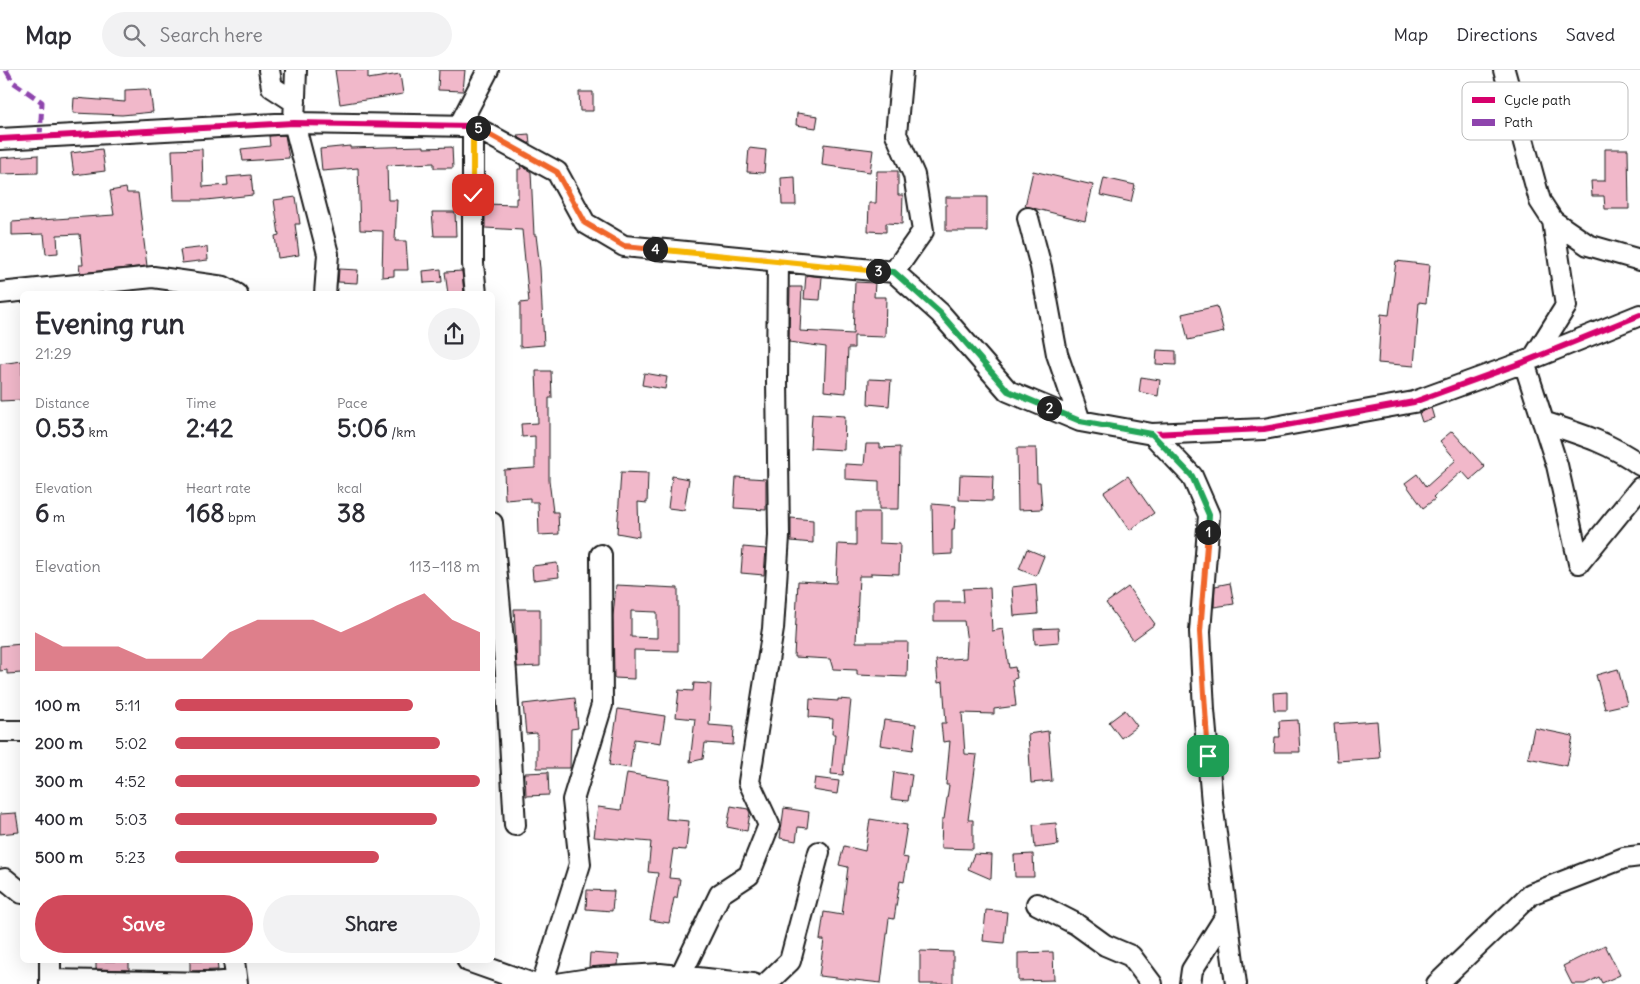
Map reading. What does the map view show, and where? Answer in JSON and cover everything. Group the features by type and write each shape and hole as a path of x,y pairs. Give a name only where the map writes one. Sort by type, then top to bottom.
{"street":[{"path":"269,70 272,86 295,102"},
{"path":"296,70 294,123 328,254 325,291"},
{"path":"476,291 466,126 488,70"},
{"path":"894,272 923,231 914,175 896,134 902,70"},
{"path":"0,139 294,123 466,126 557,172 585,223 624,246 894,272 940,313 1008,391 1080,421 1152,434 1264,429 1414,402 1640,315"},
{"path":"1523,140 1540,201 1553,220 1588,245 1640,260"},
{"path":"1028,218 1041,267 1057,354 1080,421"},
{"path":"1553,220 1566,306 1529,359 1543,422 1557,466 1579,563 1640,488"},
{"path":"677,980 720,894 749,875 769,825 748,782 773,630 779,536 778,261"},
{"path":"64,291 152,277 224,287 231,291"},
{"path":"1543,422 1583,435 1625,454 1640,464"},
{"path":"1152,434 1192,476 1209,515 1200,632 1211,794 1236,984"},
{"path":"542,984 580,864 573,800 602,705 601,554"},
{"path":"495,585 500,688 515,825"},
{"path":"0,731 20,731"},
{"path":"766,984 790,961 819,852"},
{"path":"1437,984 1530,894 1624,858 1640,856"},
{"path":"0,880 5,879 20,891"},
{"path":"1037,904 1076,924 1105,945 1131,956 1152,984"},
{"path":"1190,984 1192,970 1226,916"},
{"path":"474,963 533,984"},
{"path":"557,984 660,974 677,980 753,984"},
{"path":"50,975 208,983 236,975"}],"building":[{"path":"335,70 368,70 368,79 400,74 403,94 340,104"},
{"path":"439,70 465,70 463,91 438,90"},
{"path":"125,90 150,90 153,112 122,115 73,113 74,98 125,102"},
{"path":"579,92 593,92 593,111 580,111"},
{"path":"797,113 818,116 816,128 796,125"},
{"path":"529,134 530,144 517,135"},
{"path":"285,135 289,158 243,161 241,149 270,146 269,136"},
{"path":"824,144 873,150 870,172 822,165"},
{"path":"350,146 350,148 452,147 453,168 434,168 434,163 387,165 388,200 397,200 395,241 406,241 408,270 394,270 394,276 382,277 383,231 360,230 358,168 322,171 320,149"},
{"path":"749,148 766,150 764,173 747,172"},
{"path":"102,149 105,171 74,175 71,153"},
{"path":"202,149 203,187 228,185 227,177 251,175 253,195 206,200 174,200 172,150"},
{"path":"1605,149 1628,149 1629,209 1605,209 1604,196 1592,196 1591,181 1605,181"},
{"path":"38,155 38,173 0,174 0,158"},
{"path":"520,165 531,172 534,235 536,235 540,268 544,345 520,347 520,303 529,302 522,230 485,228 485,204 516,205 516,198 518,198 518,169 521,169"},
{"path":"877,171 898,171 898,195 903,195 902,224 886,223 886,232 868,231 869,203 876,203"},
{"path":"1033,171 1093,185 1085,221 1025,206"},
{"path":"795,177 796,205 782,205 781,178"},
{"path":"1104,178 1135,185 1131,202 1100,195"},
{"path":"126,188 127,193 138,193 147,266 80,273 79,265 83,265 80,234 57,235 58,253 46,254 44,234 12,235 12,222 114,215 110,191"},
{"path":"296,197 300,224 295,224 299,255 278,258 275,236 279,235 274,200"},
{"path":"946,197 987,197 987,231 946,231"},
{"path":"432,212 455,212 456,236 434,236"},
{"path":"207,247 208,260 182,263 180,250"},
{"path":"1396,261 1430,265 1426,303 1419,302 1414,366 1378,363 1381,314 1389,315"},
{"path":"339,269 358,270 357,283 338,282"},
{"path":"441,269 442,282 424,283 423,271"},
{"path":"462,271 464,291 448,291 445,272"},
{"path":"806,275 822,277 820,300 804,299"},
{"path":"855,282 875,283 874,297 886,297 885,337 854,336 854,348 848,348 846,393 824,391 826,347 789,342 790,287 802,287 800,331 853,334"},
{"path":"1217,306 1224,332 1188,340 1182,314"},
{"path":"1157,350 1176,351 1176,365 1156,364"},
{"path":"20,361 20,400 0,401 0,364"},
{"path":"536,371 551,371 552,398 549,398 549,480 553,512 558,512 559,534 539,535 538,502 530,502 530,498 505,500 504,470 535,468 535,436 522,437 521,424 538,423"},
{"path":"644,373 667,377 665,389 642,385"},
{"path":"1141,377 1160,380 1158,396 1139,392"},
{"path":"869,379 891,380 889,406 868,404"},
{"path":"1431,408 1434,418 1422,422 1419,413"},
{"path":"812,414 845,416 844,450 810,448"},
{"path":"1452,431 1485,467 1470,480 1462,471 1433,497 1435,499 1423,508 1405,483 1417,474 1426,487 1456,460 1440,441"},
{"path":"866,444 880,444 880,448 900,447 899,509 879,509 879,481 845,479 845,464 864,465"},
{"path":"1017,448 1036,448 1037,482 1040,482 1042,509 1018,510"},
{"path":"621,472 648,473 647,503 638,502 639,537 617,533"},
{"path":"960,475 993,476 992,501 959,500"},
{"path":"672,476 689,479 684,510 668,508"},
{"path":"1128,476 1154,513 1130,530 1104,492"},
{"path":"736,477 766,479 766,510 734,508"},
{"path":"932,504 956,506 954,530 952,530 952,554 933,555"},
{"path":"856,512 879,512 879,543 900,544 899,574 871,573 871,576 859,576 856,642 908,642 907,677 857,675 857,670 833,669 830,659 794,657 798,581 836,583 838,544 856,545"},
{"path":"791,518 813,520 813,543 791,541"},
{"path":"743,547 766,549 764,575 741,573"},
{"path":"1027,549 1044,556 1036,576 1019,569"},
{"path":"557,563 559,577 533,580 532,566"},
{"path":"1230,583 1234,604 1214,607 1215,586"},
{"path":"1036,584 1038,614 1014,616 1012,587"},
{"path":"616,585 678,588 678,651 634,650 634,679 614,678 613,616","holes":["631,611 657,612 657,638 631,637"]},
{"path":"1128,587 1155,624 1133,640 1106,603"},
{"path":"990,588 992,631 1003,629 1009,668 1015,667 1017,678 1013,679 1016,706 994,709 994,714 962,713 965,754 977,755 968,820 973,820 973,849 941,848 942,819 944,819 949,785 946,785 950,741 943,742 941,723 946,723 943,682 938,683 936,660 966,658 967,642 964,621 934,621 934,602 964,602 963,589"},
{"path":"514,609 540,609 540,666 517,667"},
{"path":"1058,628 1059,642 1035,644 1034,629"},
{"path":"20,644 20,673 7,674 7,670 0,671 0,646"},
{"path":"1618,669 1627,704 1605,709 1596,675"},
{"path":"694,683 711,684 709,725 734,727 733,745 705,743 703,759 690,762 695,719 676,717 679,690 693,691"},
{"path":"1287,692 1287,710 1274,710 1273,693"},
{"path":"575,698 578,728 571,729 570,768 537,768 537,733 526,734 523,704"},
{"path":"810,699 851,700 843,775 831,774 835,734 832,734 833,719 809,717"},
{"path":"618,709 665,716 661,743 634,739 630,768 609,765"},
{"path":"1125,710 1137,726 1121,738 1109,722"},
{"path":"884,720 916,724 913,750 880,745"},
{"path":"1298,720 1300,752 1274,752 1275,737 1280,737 1279,721"},
{"path":"1377,721 1380,758 1337,761 1334,724"},
{"path":"1534,728 1573,736 1567,766 1528,758"},
{"path":"1048,731 1052,781 1031,783 1028,734"},
{"path":"548,772 549,795 526,796 525,773"},
{"path":"894,772 912,775 908,801 891,799"},
{"path":"627,773 669,780 666,819 689,821 686,850 673,849 669,878 680,879 677,898 674,898 669,923 650,920 658,873 648,872 651,842 594,837 598,807 621,810"},
{"path":"815,778 839,781 837,794 813,790"},
{"path":"731,806 748,809 750,813 747,831 727,827"},
{"path":"784,808 809,812 807,828 798,827 796,841 780,838"},
{"path":"16,813 19,832 0,834 0,814"},
{"path":"870,819 907,825 902,857 908,858 904,882 900,881 894,919 889,918 881,983 819,976 824,940 820,940 824,912 842,915 848,867 839,865 844,846 865,851"},
{"path":"1056,823 1058,845 1035,848 1033,825"},
{"path":"974,854 992,855 991,879 968,869"},
{"path":"1033,854 1034,877 1015,877 1014,855"},
{"path":"587,890 614,891 612,911 586,909"},
{"path":"986,910 1007,912 1004,943 983,941"},
{"path":"1605,945 1620,975 1602,983 1599,977 1585,984 1572,984 1563,966"},
{"path":"920,951 953,952 953,984 920,984"},
{"path":"1053,952 1054,980 1018,981 1018,953"},
{"path":"590,953 619,955 618,965 589,967"},
{"path":"96,963 129,963 129,970 96,969"},
{"path":"190,963 217,963 218,970 190,971"}],"marked path":[{"path":"6,70 13,82 42,102 40,137"}],"cycle path":[{"path":"0,139 294,123 473,126 557,172 585,223 624,246 894,272 940,313 1008,391 1080,421 1152,434 1264,429 1414,402 1524,362 1640,315"}],"route":[{"path":"473,195 473,126 557,172 585,223 624,246 894,272 940,313 1008,391 1080,421 1152,434 1192,476 1209,515 1200,632 1208,756"}]}
